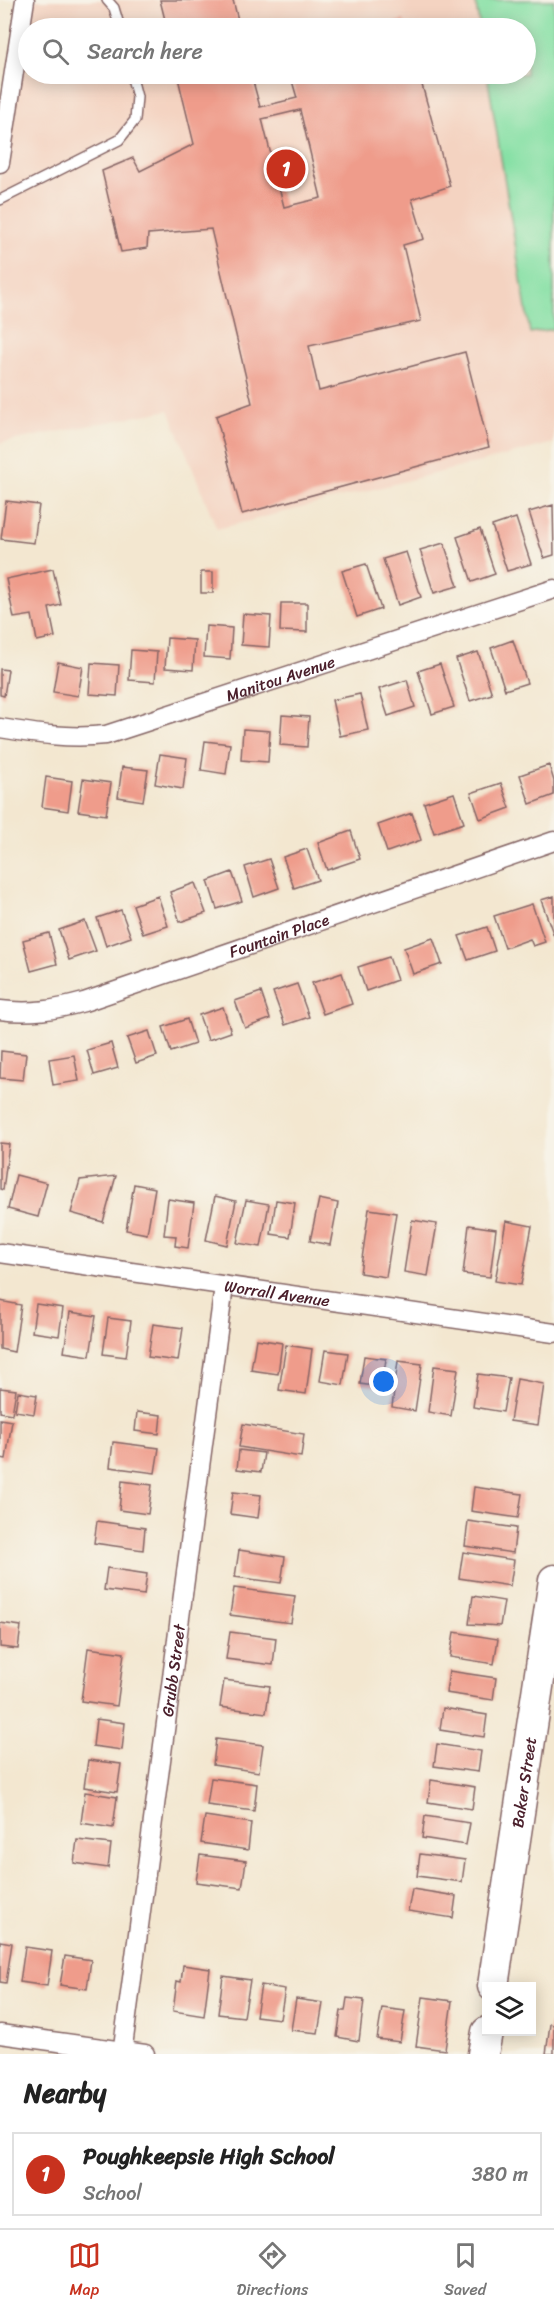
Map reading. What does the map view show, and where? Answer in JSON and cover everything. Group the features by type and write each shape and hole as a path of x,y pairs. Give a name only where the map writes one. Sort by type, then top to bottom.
{"highway":[{"name":"Baker Street","path":"494,1982 554,1580"},
{"path":"483,2054 486,2036"}],"street":[{"path":"21,18 24,0"},
{"path":"0,163 3,121 18,35"},
{"name":"Manitou Avenue","path":"0,728 54,737 81,738 106,735 554,589"},
{"name":"Fountain Place","path":"0,1010 19,1012 53,1010 84,1002 554,841"},
{"name":"Worrall Avenue","path":"0,1253 554,1333"},
{"name":"Grubb Street","path":"122,2052 224,1286"},
{"path":"0,2034 145,2054"}],"lane":[{"path":"107,0 114,8 117,18"},
{"path":"0,200 119,140 135,120 137,97 134,84"}],"shaded area":[{"path":"23,0 554,0 554,443 217,529 169,410 0,443 0,121 18,26 18,84 536,84 536,18 20,18"}],"green space":[{"path":"475,0 554,0 554,329 530,333 489,84 536,84 536,18 478,18"}],"building":[{"path":"160,0 233,0 238,18 164,18"},
{"path":"179,84 254,84 260,107 297,98 293,84 422,84 450,186 412,199 424,239 403,245 421,321 309,346 319,391 465,352 489,447 242,514 216,416 252,403 211,229 148,234 147,248 121,252 102,171 133,158 140,171 194,144","holes":["300,110 321,198 284,207 262,119"]},
{"path":"6,501 39,505 34,543 1,539"},
{"path":"553,505 554,555 544,558 529,512"},
{"path":"516,518 531,564 507,571 492,526"},
{"path":"480,529 495,574 472,582 457,537"},
{"path":"444,543 458,586 434,593 420,550"},
{"path":"406,552 421,597 398,605 383,559"},
{"path":"366,564 381,609 357,617 342,571"},
{"path":"53,569 61,605 49,608 55,637 37,641 32,615 14,618 6,579"},
{"path":"201,572 213,572 213,593 201,593"},
{"path":"281,603 307,603 307,632 280,631"},
{"path":"243,614 271,616 269,647 241,645"},
{"path":"206,626 232,628 230,659 204,657"},
{"path":"167,638 195,640 193,670 165,668"},
{"path":"513,640 527,683 505,690 491,648"},
{"path":"131,650 157,652 155,682 129,680"},
{"path":"478,652 492,694 470,701 456,659"},
{"path":"58,662 83,667 78,696 53,692"},
{"path":"91,663 119,665 117,696 89,694"},
{"path":"440,664 454,707 432,714 418,671"},
{"path":"0,669 8,670 4,696 0,695"},
{"path":"407,680 415,707 388,716 379,689"},
{"path":"360,694 368,730 340,736 332,700"},
{"path":"282,715 309,717 307,747 280,745"},
{"path":"243,729 270,731 268,762 241,760"},
{"path":"205,741 230,744 226,774 201,770"},
{"path":"160,754 187,758 183,789 155,784"},
{"path":"549,765 554,781 554,795 530,804 520,775"},
{"path":"122,767 148,770 143,801 118,797"},
{"path":"46,777 72,781 68,811 42,807"},
{"path":"83,779 111,783 106,815 78,811"},
{"path":"501,783 510,808 480,819 471,793"},
{"path":"454,793 464,823 434,833 424,803"},
{"path":"412,813 421,840 387,852 378,825"},
{"path":"351,831 360,859 327,870 318,843"},
{"path":"307,849 318,880 294,888 283,857"},
{"path":"269,859 279,888 254,897 245,867"},
{"path":"232,872 242,901 217,909 208,881"},
{"path":"195,883 206,913 180,922 170,892"},
{"path":"158,896 168,926 143,934 133,905"},
{"path":"554,896 554,936 541,900"},
{"path":"532,904 545,942 533,946 530,939 505,948 494,916"},
{"path":"121,910 131,937 106,946 97,918"},
{"path":"85,921 96,951 69,960 59,930"},
{"path":"487,927 495,951 468,960 459,936"},
{"path":"49,933 57,964 31,971 23,940"},
{"path":"433,938 442,964 413,974 404,948"},
{"path":"389,957 397,980 366,991 358,967"},
{"path":"342,973 352,1004 323,1014 312,983"},
{"path":"297,984 309,1017 285,1025 273,992"},
{"path":"261,992 270,1019 245,1028 235,1001"},
{"path":"223,1007 231,1032 208,1040 199,1015"},
{"path":"187,1019 195,1044 171,1052 163,1027"},
{"path":"149,1031 157,1056 136,1063 127,1038"},
{"path":"111,1043 118,1068 94,1075 87,1050"},
{"path":"1,1051 26,1054 23,1080 0,1078"},
{"path":"74,1055 79,1081 53,1085 49,1059"},
{"path":"0,1143 9,1144 3,1190 0,1189"},
{"path":"16,1175 47,1183 38,1217 8,1209"},
{"path":"116,1176 103,1222 71,1213 80,1180"},
{"path":"134,1184 155,1188 147,1234 126,1230"},
{"path":"215,1196 236,1201 227,1245 206,1240"},
{"path":"168,1199 194,1203 188,1248 175,1246 176,1236 164,1235"},
{"path":"319,1199 338,1203 330,1245 310,1241"},
{"path":"246,1200 269,1204 261,1247 237,1243"},
{"path":"276,1200 295,1203 290,1237 271,1234"},
{"path":"369,1209 396,1213 386,1277 360,1273"},
{"path":"412,1220 437,1224 428,1276 404,1272"},
{"path":"506,1221 532,1226 521,1285 495,1281"},
{"path":"469,1225 496,1229 490,1277 463,1274"},
{"path":"0,1301 21,1305 14,1352 0,1349"},
{"path":"36,1304 63,1308 59,1336 32,1332"},
{"path":"70,1312 96,1316 90,1356 64,1352"},
{"path":"108,1318 131,1321 126,1357 103,1354"},
{"path":"153,1324 183,1328 178,1361 148,1357"},
{"path":"256,1339 282,1343 278,1374 251,1370"},
{"path":"286,1345 312,1349 306,1394 279,1390"},
{"path":"325,1350 348,1353 343,1385 320,1381"},
{"path":"364,1356 386,1359 382,1387 360,1384"},
{"path":"398,1361 422,1364 415,1411 392,1407"},
{"path":"434,1366 458,1369 451,1416 428,1412"},
{"path":"478,1374 509,1378 503,1412 473,1407"},
{"path":"517,1379 544,1384 538,1425 510,1421"},
{"path":"0,1388 16,1390 12,1414 0,1412"},
{"path":"18,1392 37,1395 34,1414 15,1411"},
{"path":"137,1412 161,1415 159,1434 135,1431"},
{"path":"0,1419 12,1421 6,1459 0,1458"},
{"path":"243,1424 304,1434 301,1457 239,1447"},
{"path":"113,1442 159,1448 155,1473 110,1467"},
{"path":"239,1450 264,1453 261,1472 237,1469"},
{"path":"122,1481 152,1485 148,1514 119,1510"},
{"path":"474,1487 522,1494 518,1518 471,1511"},
{"path":"233,1492 261,1495 258,1518 230,1514"},
{"path":"97,1521 145,1528 143,1550 94,1543"},
{"path":"468,1521 516,1528 513,1553 465,1546"},
{"path":"239,1550 285,1557 281,1583 235,1577"},
{"path":"463,1552 514,1560 510,1586 459,1578"},
{"path":"107,1568 147,1574 144,1595 104,1590"},
{"path":"234,1588 295,1596 291,1623 230,1615"},
{"path":"473,1596 504,1601 500,1626 469,1624"},
{"path":"0,1623 21,1626 18,1649 0,1647"},
{"path":"230,1632 276,1638 273,1665 226,1659"},
{"path":"454,1632 498,1639 494,1664 450,1657"},
{"path":"88,1648 124,1653 117,1706 81,1701"},
{"path":"449,1671 496,1678 493,1700 446,1693"},
{"path":"224,1680 270,1686 266,1713 220,1707"},
{"path":"443,1708 487,1715 484,1737 440,1730"},
{"path":"96,1719 125,1723 122,1750 93,1746"},
{"path":"216,1739 263,1745 259,1772 213,1765"},
{"path":"437,1744 481,1751 478,1772 434,1766"},
{"path":"88,1760 121,1764 117,1792 84,1787"},
{"path":"211,1778 257,1784 254,1811 207,1805"},
{"path":"431,1780 475,1787 472,1809 428,1802"},
{"path":"85,1792 117,1797 113,1828 81,1823"},
{"path":"205,1816 251,1823 248,1850 201,1843"},
{"path":"425,1816 470,1823 466,1845 422,1838"},
{"path":"77,1840 111,1844 108,1868 74,1863"},
{"path":"420,1854 465,1860 462,1882 417,1876"},
{"path":"200,1855 246,1861 242,1888 196,1882"},
{"path":"412,1889 456,1896 453,1918 408,1911"},
{"path":"0,1941 12,1943 6,1983 0,1982"},
{"path":"25,1947 52,1951 47,1986 20,1982"},
{"path":"65,1956 91,1960 87,1989 60,1985"},
{"path":"183,1965 210,1969 204,2016 173,2011 177,1981 181,1982"},
{"path":"223,1976 250,1980 244,2017 218,2014"},
{"path":"261,1985 285,1989 280,2019 256,2016"},
{"path":"423,1997 452,2001 445,2050 416,2046"},
{"path":"347,1998 364,2000 359,2041 337,2037 341,2011 345,2011"},
{"path":"296,1999 323,2003 318,2033 291,2030"},
{"path":"382,2008 405,2011 400,2042 377,2039"},
{"path":"550,2024 554,2025 554,2054 546,2054"}],"place":[{"name":"Poughkeepsie High School","path":"286,169"}]}
